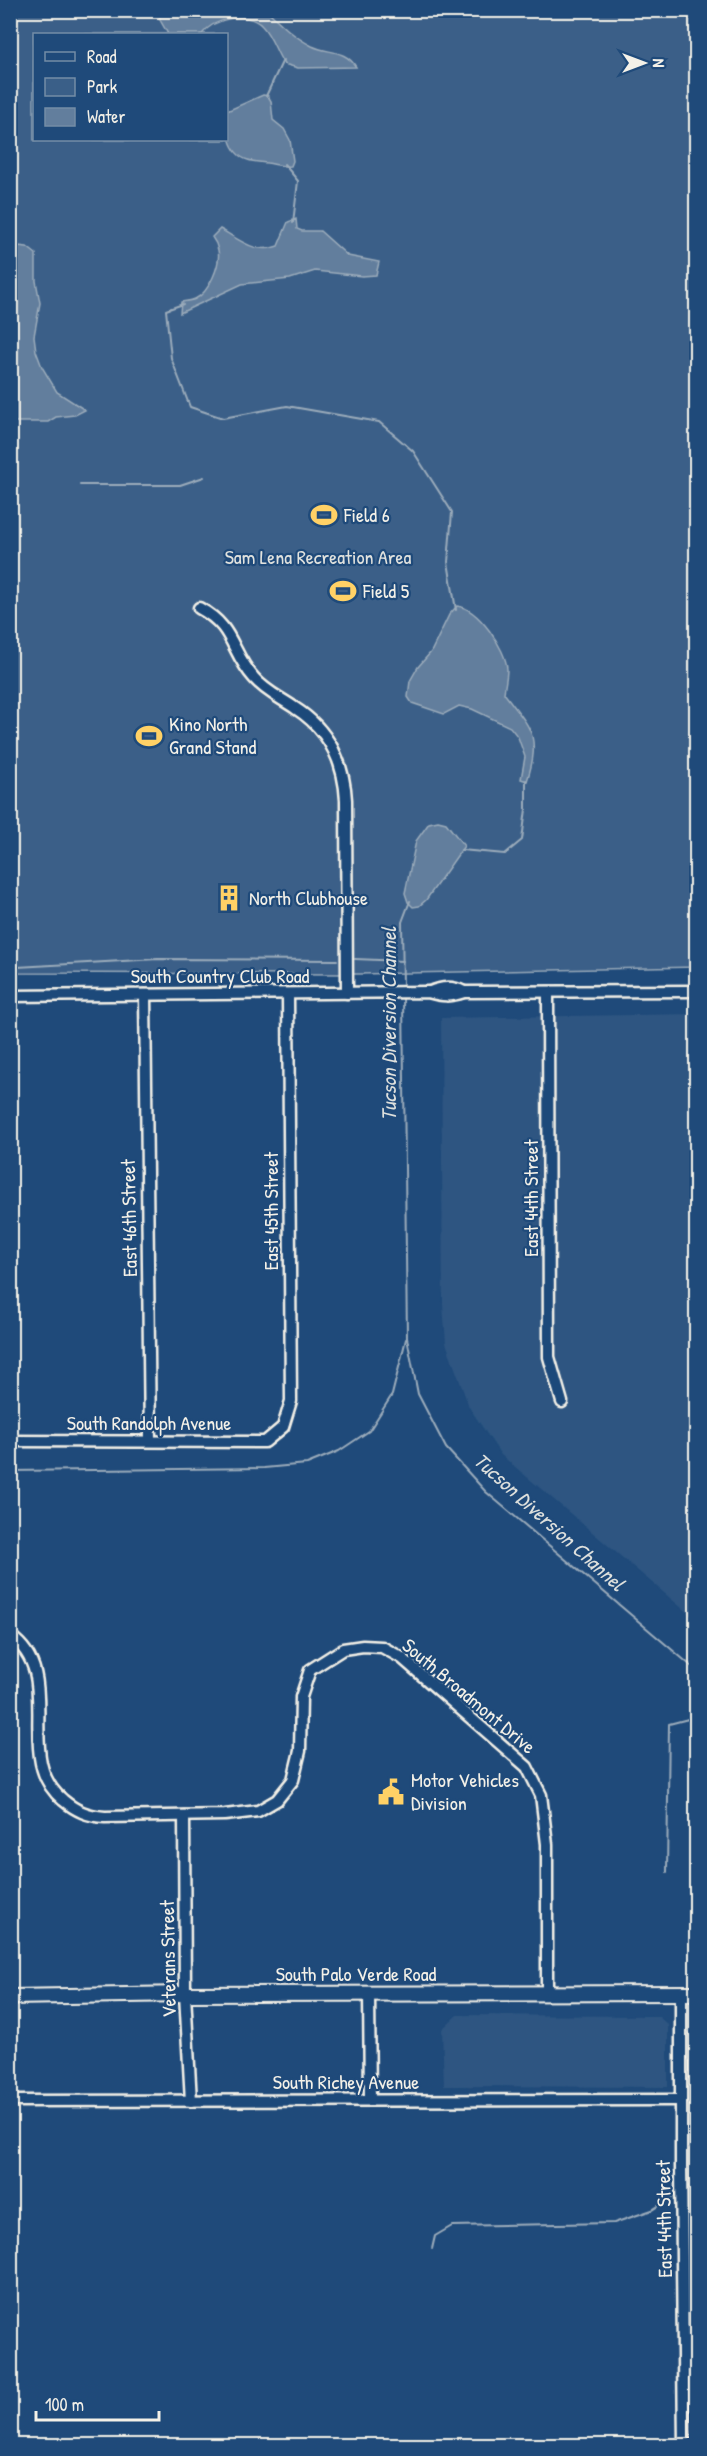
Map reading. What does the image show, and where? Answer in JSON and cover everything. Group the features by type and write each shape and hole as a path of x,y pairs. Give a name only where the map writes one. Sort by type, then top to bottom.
{"main road":[{"name":"South Palo Verde Road","path":"12,1997 696,1992"}],"street":[{"path":"199,608 215,617 224,627 246,669 261,685 314,723 331,744 339,761 346,800 347,993"},
{"name":"South Country Club Road","path":"10,996 429,992 441,987 456,987 464,992 696,991"},
{"name":"East 44th Street","path":"548,992 549,1357 562,1402"},
{"name":"East 45th Street","path":"283,1427 291,1401 288,994"},
{"name":"East 46th Street","path":"145,995 150,1441"},
{"name":"South Randolph Avenue","path":"10,1442 265,1442 283,1427"},
{"name":"South Broadmont Drive","path":"10,1636 21,1645 34,1667 38,1689 40,1765 48,1783 59,1797 74,1809 96,1816 225,1815 258,1810 277,1800 293,1780 300,1751 301,1697 310,1670 343,1649 363,1646 382,1647 402,1658 527,1767 541,1796 546,1820 547,1844 547,1993"},
{"name":"Veterans Street","path":"184,1816 185,1994 191,2101"},
{"name":"East 44th Street","path":"681,1992 684,2445"},
{"path":"369,1993 370,2100"},
{"name":"South Richey Avenue","path":"10,2101 681,2100"}],"shaded area":[{"path":"696,1014 696,1620 501,1455 469,1407 446,1343 443,1305 441,1018"},
{"path":"457,2015 658,2016 668,2025 668,2087 444,2086 442,2029"}],"green space":[{"name":"Sam Lena Recreation Area","path":"11,11 696,11 696,967 359,974 11,973"}],"water":[{"path":"159,11 268,11 299,39 312,46 347,57 356,67 298,68 284,64 262,26 248,18 231,18 222,21 203,33 167,33 160,20"},
{"path":"263,95 268,96 271,101 273,120 284,129 290,140 293,161 291,166 241,157 230,140 228,111"},
{"path":"296,219 297,229 320,231 348,256 379,262 376,275 362,276 315,271 290,279 242,284 180,313 181,302 200,296 213,278 218,256 217,246 212,237 220,229 247,245 262,249 270,248 278,246 288,222"},
{"path":"15,247 27,247 36,254 36,281 40,303 34,336 36,351 42,367 57,392 85,410 75,415 56,417 48,422 11,422 10,258"},
{"path":"457,606 465,608 482,622 502,651 507,669 504,693 527,724 533,742 527,781 521,779 525,757 518,737 510,727 472,709 459,706 444,714 412,703 408,697 410,681 431,652 449,615"},
{"path":"438,821 446,823 464,846 426,900 419,906 413,907 408,902 405,893 416,841 429,823"}],"waterway":[{"name":"Tucson Diversion Channel","path":"266,96 283,60"},
{"name":"Tucson Diversion Channel","path":"284,164 298,181 293,223"},
{"name":"Tucson Diversion Channel","path":"183,304 166,310 171,358 190,407 223,418 287,406 379,422 413,451 452,512 448,562 456,610"},
{"path":"80,485 180,485 204,477"},
{"name":"Tucson Diversion Channel","path":"461,850 505,854 522,840 526,809 526,780"},
{"name":"Tucson Diversion Channel","path":"403,987 402,922 410,901"},
{"path":"10,973 17,967 158,959 337,960"},
{"path":"355,959 403,961"},
{"name":"Tucson Diversion Channel","path":"403,996 407,1338 418,1394 446,1448 486,1492 696,1670"},
{"path":"10,1471 264,1468 307,1464 339,1451 369,1431 392,1395 406,1339"},
{"path":"667,1872 669,1724 696,1717"},
{"path":"688,2187 696,2182"},
{"path":"432,2249 435,2236 452,2226 614,2223 652,2210 674,2196"}],"place":[{"name":"Field 6","path":"324,515"},
{"name":"Field 5","path":"343,591"},
{"name":"Kino North Grand Stand","path":"149,736"},
{"name":"North Clubhouse","path":"229,898"},
{"name":"Motor Vehicles Division","path":"391,1792"}]}
